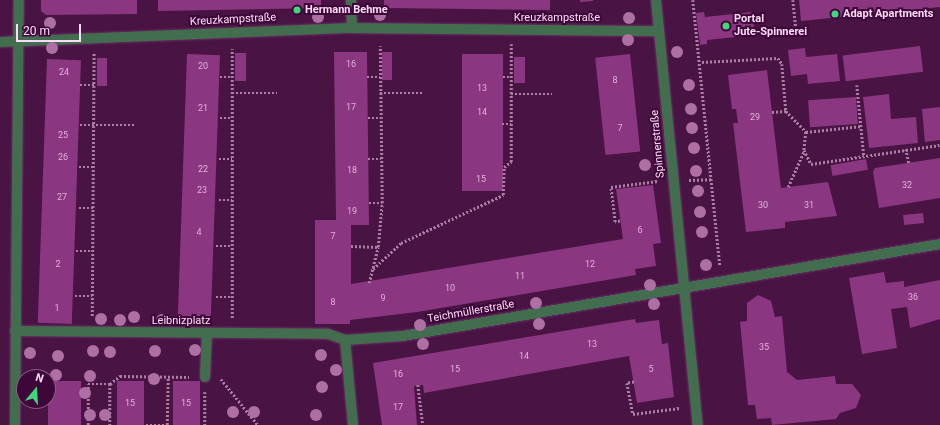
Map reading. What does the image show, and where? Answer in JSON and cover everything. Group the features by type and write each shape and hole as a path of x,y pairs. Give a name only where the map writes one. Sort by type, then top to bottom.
{"street":[{"path":"15,425 15,331 20,42 19,0"},
{"path":"351,0 352,28"},
{"name":"Spinnerstraße","path":"656,0 698,425"},
{"name":"Kreuzkampstraße","path":"0,42 352,28 659,31"},
{"path":"684,286 940,244"},
{"name":"Teichmüllerstraße","path":"345,340 403,336 684,286"},
{"name":"Leibnizplatz","path":"15,331 328,334 345,340"},
{"path":"205,377 207,333"},
{"path":"345,340 353,425"}],"path":[{"path":"693,0 696,49 702,62 720,274"},
{"path":"793,0 796,36"},
{"path":"373,269 401,243 503,195 503,167 511,162 511,30"},
{"path":"232,33 232,319"},
{"path":"92,315 94,39"},
{"path":"369,283 378,247 382,203 380,46"},
{"path":"702,62 778,58 782,64 786,111 806,132 804,150 788,187"},
{"path":"220,77 232,77"},
{"path":"367,77 380,77"},
{"path":"502,77 511,77"},
{"path":"80,85 94,85"},
{"path":"857,85 864,156"},
{"path":"232,92 277,93"},
{"path":"380,93 423,93"},
{"path":"511,94 552,94"},
{"path":"772,112 786,111"},
{"path":"220,118 232,118"},
{"path":"368,118 381,118"},
{"path":"80,125 134,124"},
{"path":"502,124 511,124"},
{"path":"806,132 862,126"},
{"path":"804,150 811,164 940,145"},
{"path":"906,149 909,163"},
{"path":"219,159 232,159"},
{"path":"368,159 381,159"},
{"path":"79,167 93,167"},
{"path":"620,221 615,222 611,187 674,180 712,179"},
{"path":"219,200 232,200"},
{"path":"369,203 382,203"},
{"path":"79,208 93,208"},
{"path":"216,246 232,246"},
{"path":"351,246 378,247"},
{"path":"76,252 92,251"},
{"path":"75,296 92,296"},
{"path":"216,296 232,297"},
{"path":"88,425 88,384 110,384 120,376 220,378 258,425"},
{"path":"146,425 167,425 168,377"},
{"path":"205,377 205,425"},
{"path":"634,382 628,383 633,414 697,406"},
{"path":"110,384 110,425"},
{"path":"418,385 423,425"}],"building":[{"path":"41,0 137,0 137,14 46,15 41,11"},
{"path":"158,0 321,0 321,8 158,11"},
{"path":"384,0 550,0 550,10 384,8"},
{"path":"580,0 593,0 593,1 580,2"},
{"name":"Adapt Apartments","path":"799,0 940,0 940,7 801,21"},
{"name":"Portal Jute-Spinnerei","path":"704,12 705,17 752,12 755,35 707,40 707,44 700,45 696,13"},
{"path":"920,46 923,72 846,81 843,56"},
{"path":"805,48 806,57 837,54 840,81 808,84 807,74 791,76 788,50"},
{"path":"334,52 367,52 369,225 351,225 351,284 623,239 616,189 653,185 661,243 653,244 656,266 635,269 636,275 417,312 350,320 350,324 315,324 315,220 336,220"},
{"path":"382,52 392,52 392,80 382,80"},
{"path":"235,53 246,53 246,81 235,81"},
{"path":"187,54 220,55 211,325 178,324"},
{"path":"462,54 503,54 503,191 462,191"},
{"path":"630,54 640,151 605,155 595,58"},
{"path":"514,57 525,57 525,83 514,83"},
{"path":"97,58 107,58 107,86 97,86"},
{"path":"47,59 81,60 72,324 38,323"},
{"path":"767,70 781,188 828,182 837,216 785,222 785,228 746,232 733,123 738,123 736,109 732,109 728,75"},
{"path":"889,94 891,119 916,117 918,143 869,148 863,97"},
{"path":"856,97 858,124 810,127 808,100"},
{"path":"940,107 940,140 925,142 922,109"},
{"path":"940,158 940,198 879,208 873,172 875,168"},
{"path":"866,159 868,170 832,176 831,165"},
{"path":"923,213 924,223 904,225 903,215"},
{"path":"884,272 886,283 904,281 904,287 940,280 940,319 910,328 907,307 891,309 897,348 862,354 849,278"},
{"path":"758,295 771,301 775,317 782,316 787,372 797,380 835,376 836,384 852,384 861,395 856,408 840,413 836,419 772,425 771,418 757,419 755,405 748,405 740,322 747,321 747,303"},
{"path":"635,319 636,323 659,320 662,344 668,343 674,397 637,403 629,356 424,393 423,385 414,386 417,425 382,425 373,363"},
{"path":"56,381 81,381 81,425 48,425 48,409 56,409"},
{"path":"117,381 144,381 144,425 117,425"},
{"path":"173,381 200,381 200,425 173,425"}],"place":[{"name":"Hermann Behme","path":"297,10"},
{"name":"Adapt Apartments","path":"835,14"},
{"name":"Portal Jute-Spinnerei","path":"726,26"}]}
